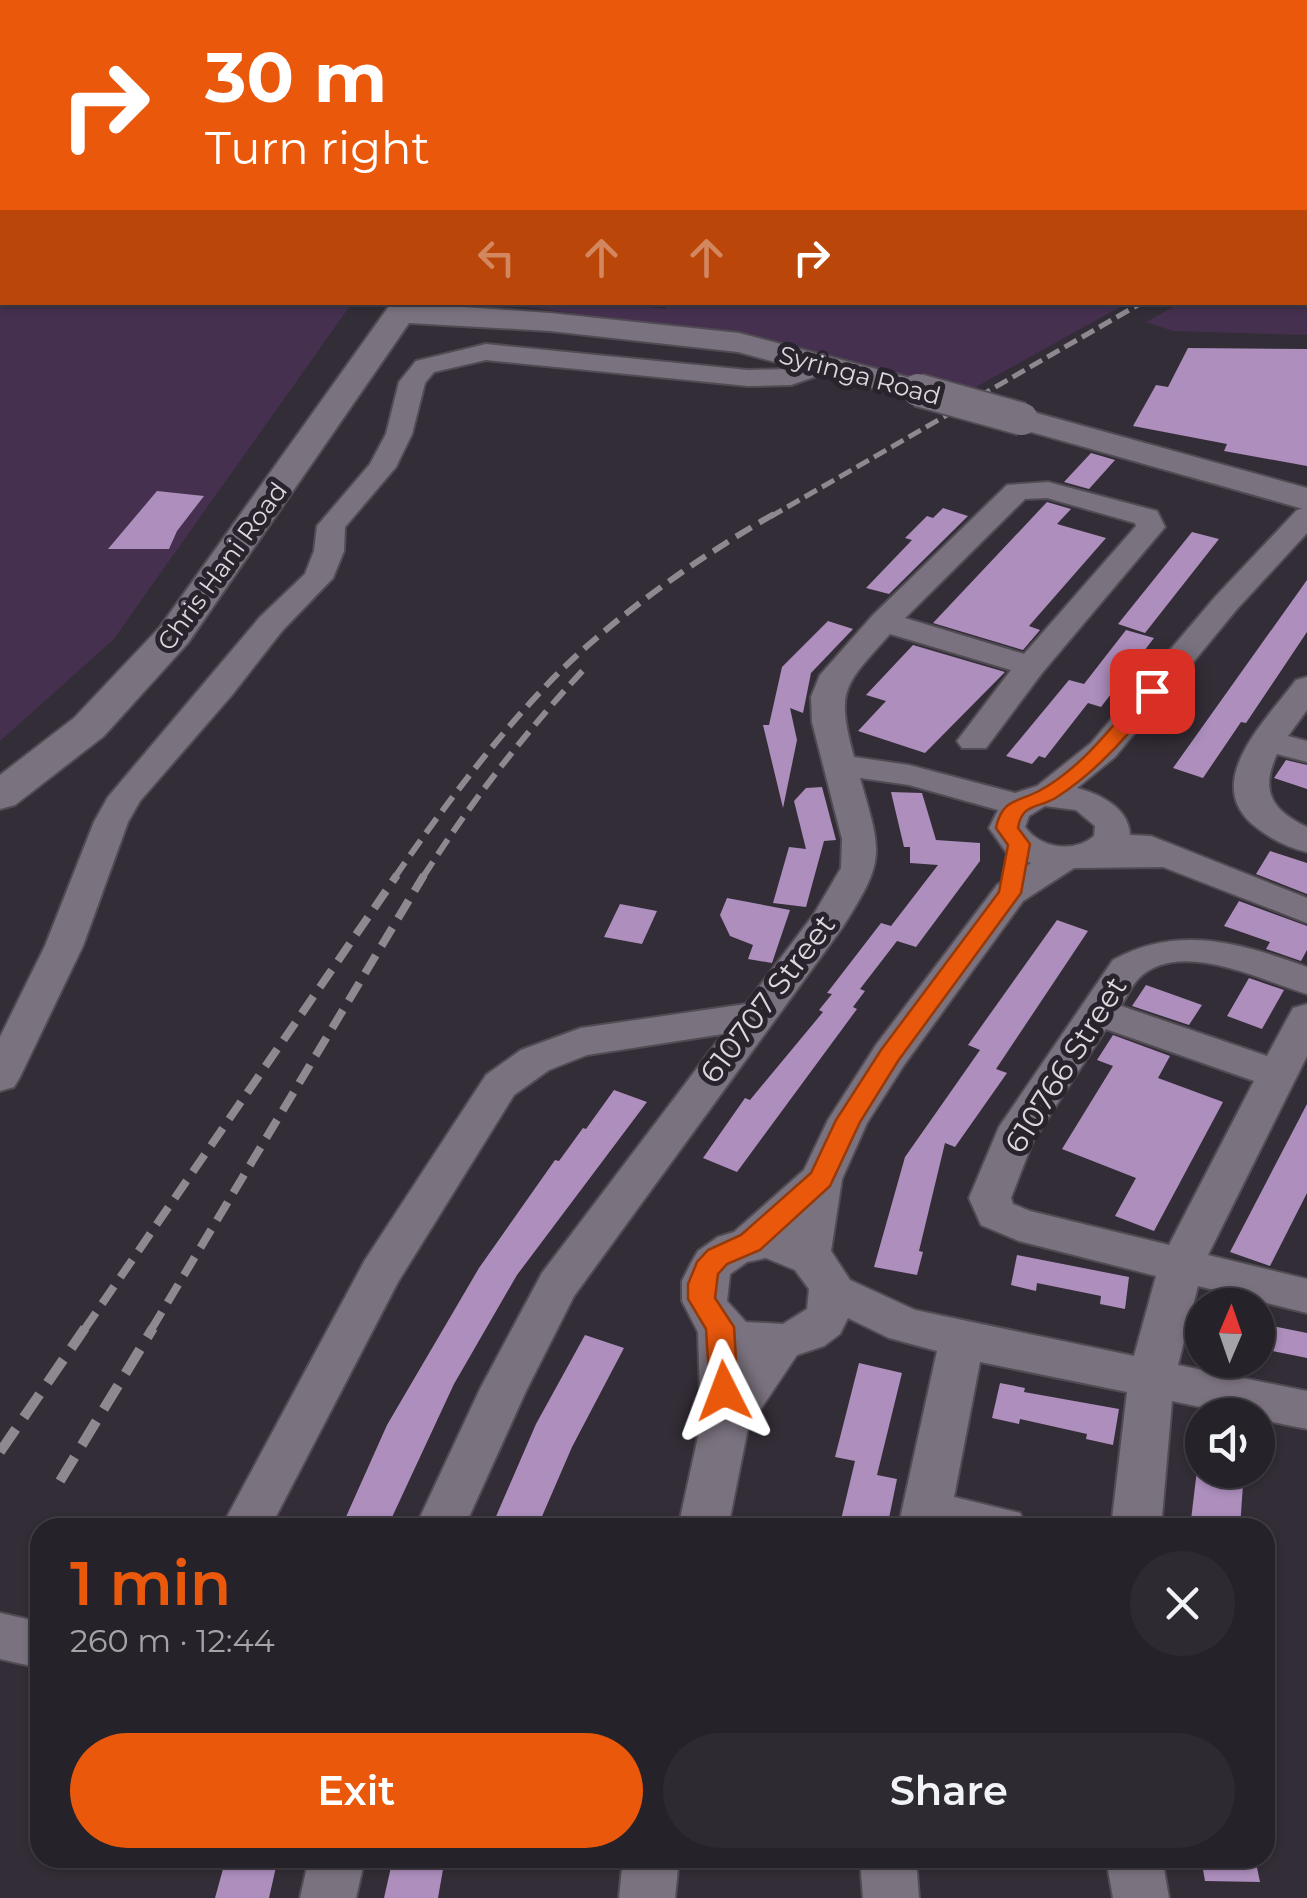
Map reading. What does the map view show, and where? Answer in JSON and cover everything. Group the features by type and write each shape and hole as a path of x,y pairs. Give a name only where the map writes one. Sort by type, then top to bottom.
{"street":[{"name":"Syringa Road","path":"404,308 739,343 828,364 1307,499"},
{"name":"Chris Hani Road","path":"0,796 90,728 174,635 404,308"},
{"path":"0,1077 64,946 111,822 125,797 222,688 254,642 318,578 329,551 331,526 382,467 399,434 412,382 425,366 486,352 748,378 791,377 828,364"},
{"name":"610707 Street","path":"444,1518 504,1388 558,1285 829,920 859,868 860,839 828,722 827,697 836,675 1010,496 1025,489 1048,490 1147,517 1151,525 1031,666"},
{"path":"1010,893 1023,818 1103,750 1226,603 1307,516"},
{"path":"884,622 1031,666 974,741"},
{"path":"1307,687 1252,768 1246,786 1262,816 1307,840"},
{"path":"1270,741 1307,752"},
{"path":"1093,839 1103,750"},
{"path":"840,766 908,772 966,792 1023,818 1046,857 1093,839 1162,856 1307,911"},
{"path":"1023,818 1084,800 1093,839"},
{"path":"726,1423 810,1304 821,1179 848,1120 1010,893 1093,839"},
{"name":"610766 Street","path":"1181,1264 1019,1225 996,1214 990,1198 1014,1138 1126,968 1160,952 1209,950 1307,981"},
{"path":"1096,1012 1278,1074"},
{"path":"250,1518 381,1272 500,1085 535,1060 581,1042 756,1016"},
{"path":"1137,1518 1151,1380 1181,1264 1307,1018"},
{"path":"705,1518 726,1423 720,1327 702,1299 701,1284 718,1257 750,1242 821,1179"},
{"path":"750,1242 782,1243 810,1304"},
{"path":"1181,1264 1307,1296"},
{"path":"720,1327 748,1341 810,1304 962,1340 1307,1410"},
{"path":"925,1518 962,1340"},
{"path":"0,1636 30,1643"},
{"path":"328,1898 335,1868"},
{"path":"647,1898 650,1868"},
{"path":"889,1868 891,1898"},
{"path":"1136,1868 1141,1898"}],"shaded area":[{"path":"0,305 351,305 113,640 0,741"},
{"path":"512,305 634,305 665,309 666,305 1123,305 967,392 756,338"},
{"path":"1177,305 1307,305 1307,335 1173,331 1146,322"}],"building":[{"path":"1188,348 1307,349 1307,466 1224,451 1227,444 1133,426 1156,385 1168,387"},
{"path":"1091,453 1115,460 1089,489 1064,482"},
{"path":"157,491 204,496 177,531 169,549 108,549"},
{"path":"1047,502 1071,509 1057,524 1106,538 1029,626 1040,630 1023,650 933,623"},
{"path":"943,508 968,516 889,594 866,588 912,540 905,538 927,516 933,518"},
{"path":"1192,532 1219,539 1145,633 1118,624"},
{"path":"1307,580 1307,632 1246,723 1241,722 1203,778 1173,768"},
{"path":"828,621 853,629 811,673 803,713 790,708 797,740 783,808 763,725 769,725 782,667"},
{"path":"1126,630 1154,638 1101,707 1088,703 1045,758 1039,756 1032,764 1006,756 1069,680 1084,684"},
{"path":"913,645 1005,672 925,753 858,731 886,701 866,695"},
{"path":"1286,760 1307,765 1307,789 1274,778"},
{"path":"822,787 836,840 824,841 806,907 773,903 789,847 806,849 794,801 806,788"},
{"path":"891,792 922,793 936,840 980,843 980,861 916,947 897,941 860,989 865,991 853,1007 857,1009 737,1172 703,1158 745,1098 750,1100 823,1012 819,1010 832,994 827,993 881,923 891,926 938,865 910,863 910,847 904,847"},
{"path":"1270,851 1307,863 1307,894 1256,874"},
{"path":"727,898 790,910 772,963 748,959 753,945 730,936 720,915"},
{"path":"1239,901 1307,926 1307,950 1301,961 1266,949 1270,942 1224,926"},
{"path":"620,904 657,911 642,944 604,937"},
{"path":"1057,920 1088,931 996,1069 1007,1073 955,1147 945,1143 919,1251 923,1252 917,1275 874,1267 905,1157 980,1050 968,1045"},
{"path":"1249,978 1284,990 1262,1029 1227,1016"},
{"path":"1146,985 1202,1005 1189,1025 1132,1006"},
{"path":"1113,1035 1170,1056 1158,1078 1223,1102 1154,1231 1115,1216 1136,1178 1062,1149 1113,1066 1097,1060"},
{"path":"614,1090 647,1102 517,1275 454,1384 392,1518 345,1518 387,1425 479,1268 555,1160 559,1161"},
{"path":"1307,1104 1307,1193 1270,1266 1230,1252"},
{"path":"1017,1255 1129,1277 1125,1309 1100,1304 1101,1296 1037,1283 1036,1291 1011,1285"},
{"path":"1275,1326 1307,1333 1307,1358 1275,1351"},
{"path":"585,1335 624,1348 572,1447 541,1518 495,1518 536,1424"},
{"path":"859,1363 902,1373 877,1475 897,1479 889,1518 841,1518 855,1461 835,1457"},
{"path":"1000,1383 1025,1388 1024,1392 1119,1409 1113,1445 1086,1439 1087,1434 1020,1419 1019,1424 992,1418"},
{"path":"1195,1488 1243,1488 1241,1518 1191,1518"},
{"path":"223,1868 276,1868 269,1898 215,1898"},
{"path":"391,1868 443,1868 438,1898 384,1898"},
{"path":"1203,1868 1257,1868 1260,1882 1205,1881"}],"railway":[{"path":"770,517 1138,305"},
{"path":"395,877 484,756 561,671 654,593 774,514"},
{"path":"423,877 500,768 586,667"},
{"path":"84,1330 397,875"},
{"path":"151,1330 424,875"},
{"path":"0,1452 85,1328"},
{"path":"60,1481 153,1328"}],"route":[{"path":"724,1391 720,1327 708,1314 702,1299 701,1284 707,1269 732,1248 750,1242 821,1179 848,1120 890,1056 1010,893 1019,844 1007,828 1010,814 1018,804 1047,795 1103,750 1152,691"}]}
